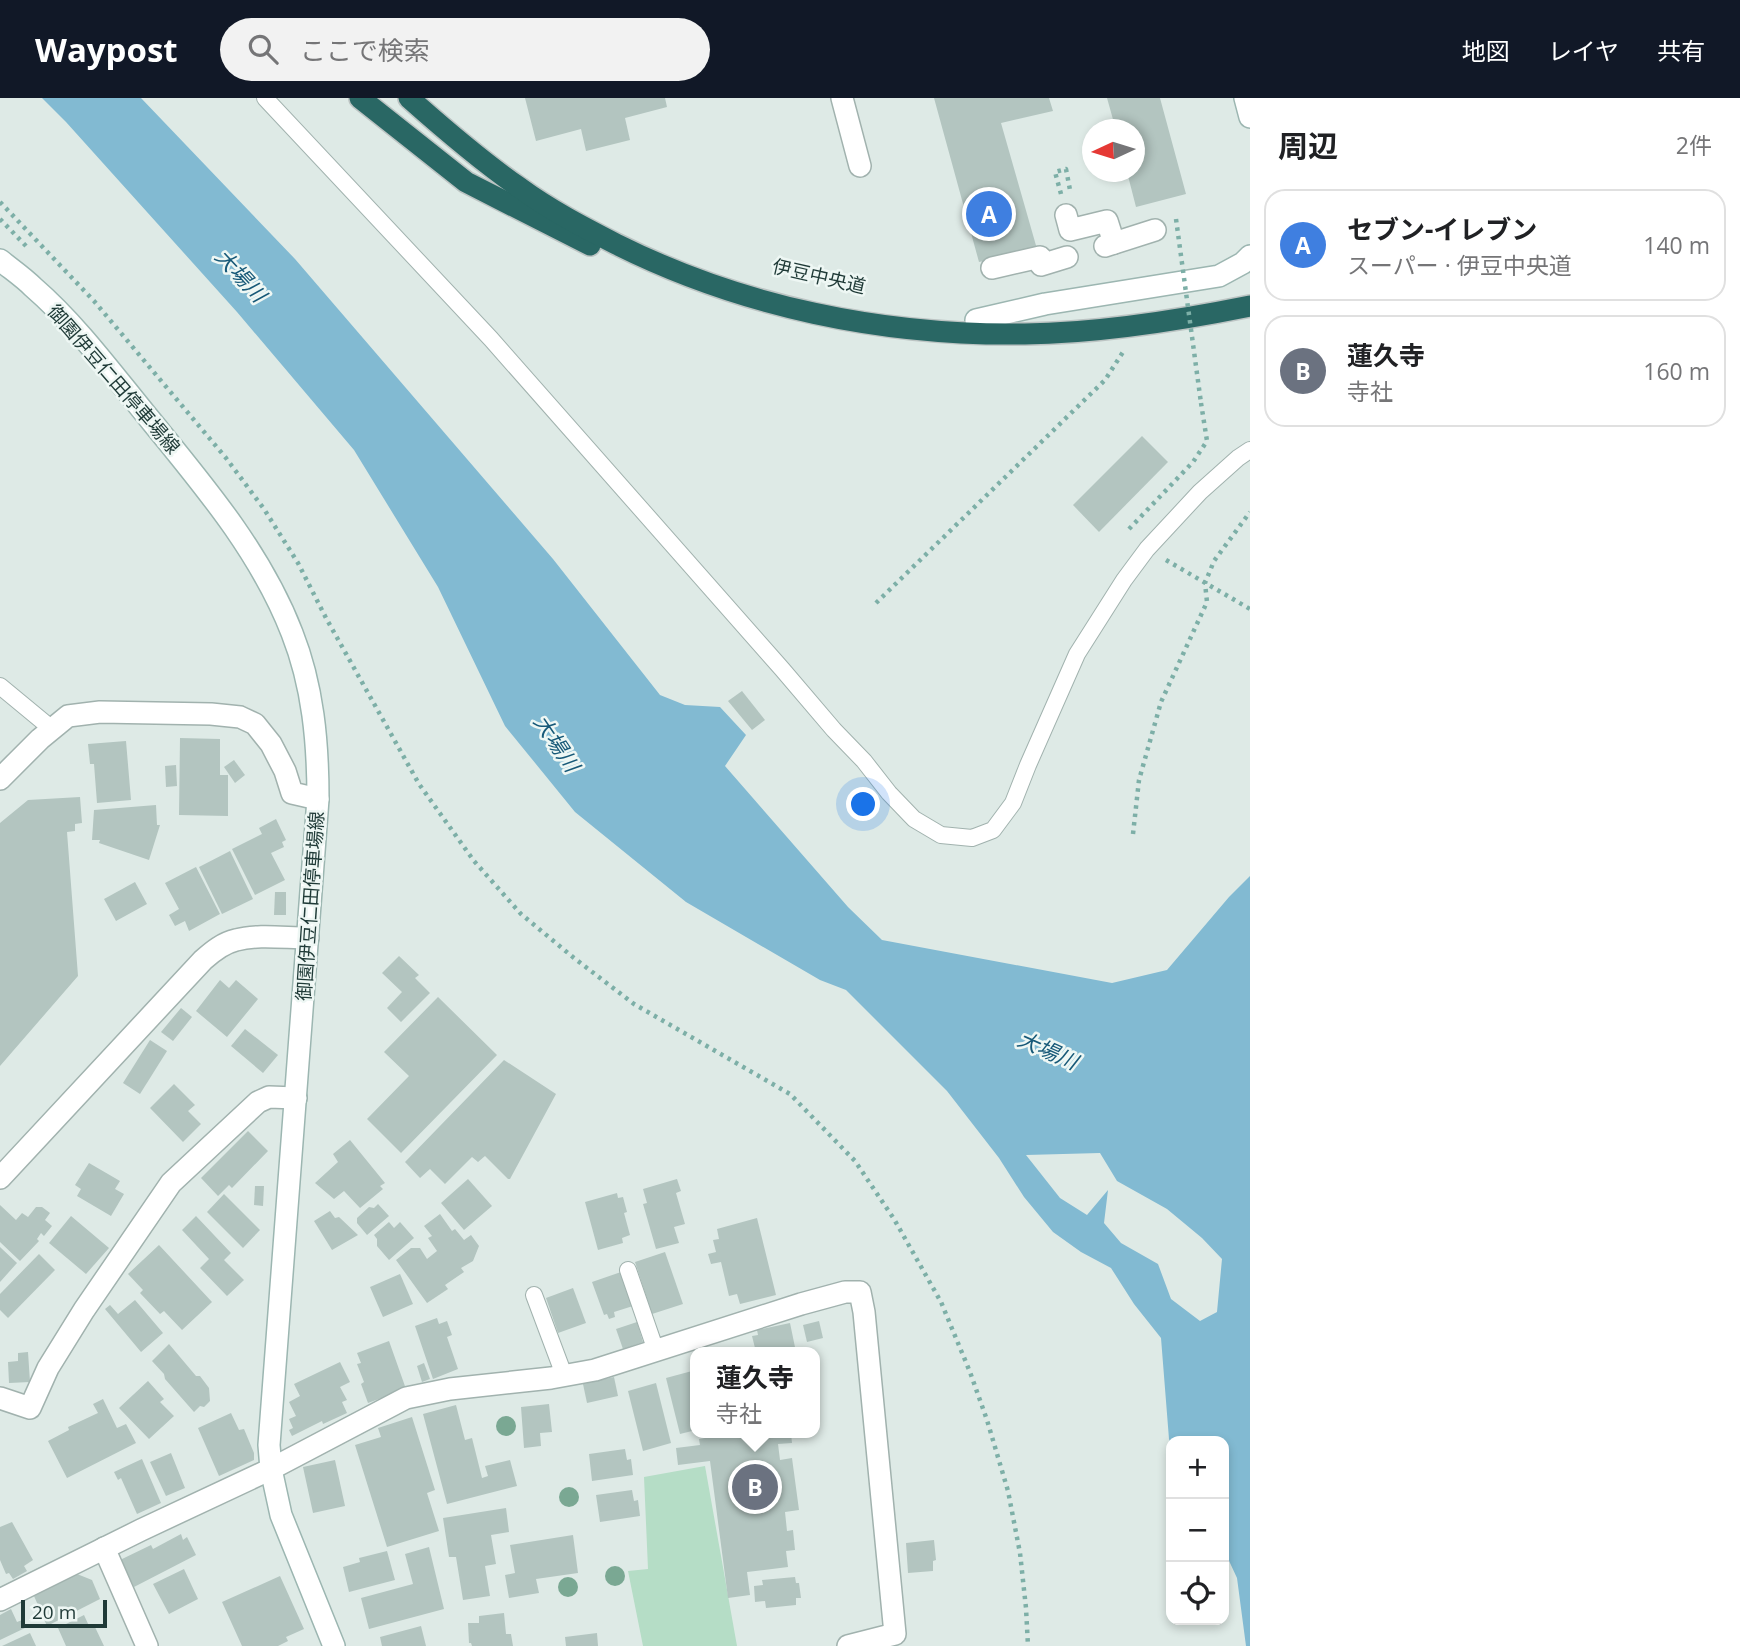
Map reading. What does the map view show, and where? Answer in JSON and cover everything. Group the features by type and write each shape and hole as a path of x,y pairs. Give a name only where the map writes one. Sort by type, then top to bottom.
{"highway":[{"path":"360,98 466,182 509,205 626,263 675,281 743,295"},
{"name":"伊豆中央道","path":"409,98 460,144 522,190 582,227 674,271 789,308 891,328 954,333 1027,334 1140,325 1250,306"},
{"name":"伊豆中央道","path":"428,98 502,160 600,222 678,258 785,293 845,308 923,318 1010,321 1059,319 1146,311 1250,291"}],"street":[{"path":"842,98 860,166"},
{"path":"1245,98 1250,117"},
{"path":"1066,215 1070,230 1107,221 1109,244 1156,230"},
{"path":"976,320 1045,304 1219,275 1250,256"},
{"path":"992,268 1040,257 1041,265 1067,257"},
{"name":"御園伊豆仁田停車場線","path":"0,260 64,317 206,488 237,530 270,585 292,632 306,678 316,734 318,799 269,1445 281,1515 334,1646"},
{"path":"0,779 40,739 68,716 100,712 211,714 240,717 255,724 271,744 285,771 292,793 318,799"},
{"path":"0,1178 217,948 235,940 255,937 308,938"},
{"path":"0,1398 30,1408 48,1368 84,1310 171,1183 258,1102 269,1097 296,1097"},
{"path":"0,1600 271,1469 406,1398 450,1389 596,1370 801,1304 845,1292 860,1292 895,1634 848,1646"},
{"path":"104,1548 147,1646"}],"lane":[{"path":"265,98 491,339 864,761 889,793 914,819 941,835 972,838 993,830 1013,803 1077,654 1124,580 1147,549 1200,492 1250,450"},
{"path":"0,686 52,729"},
{"path":"628,1270 656,1351"},
{"path":"534,1295 564,1375"}],"path":[{"path":"1066,215 1055,172 1066,169 1070,190"},
{"path":"0,202 94,301 226,458 264,509 298,563 419,784 474,861 521,914 634,1003 790,1094 855,1161 894,1219 941,1302 970,1372 1008,1491 1020,1553 1028,1646"},
{"path":"1129,529 1193,462 1207,441 1175,219"},
{"path":"876,603 1105,380 1140,325"},
{"path":"1133,834 1139,780 1161,702 1206,602 1205,583 1214,561 1250,512"},
{"path":"1147,549 1250,609"},
{"path":"319,621 326,618"}],"green space":[{"path":"705,1466 737,1646 643,1646 628,1571 648,1569 644,1477"}],"water":[{"name":"大場川","path":"42,98 141,98 295,259 553,559 660,695 685,705 720,707 746,735 725,766 848,907 882,940 1112,983 1167,970 1250,876 1250,1646 1246,1646 1237,1578 1229,1561 1229,1436 1169,1436 1161,1338 1134,1304 1111,1268 1081,1252 1053,1232 1024,1197 999,1158 947,1091 846,990 820,980 686,902 575,812 505,726 438,587 354,450 237,312","holes":["1100,1153 1117,1181 1167,1209 1222,1259 1217,1312 1200,1321 1171,1299 1158,1264 1121,1243 1104,1223 1108,1190 1087,1215 1060,1198 1026,1155"]}],"building":[{"path":"525,98 665,98 667,107 625,118 630,140 586,151 581,129 536,141"},
{"path":"934,98 1049,98 1053,111 1001,123 1037,249 979,262"},
{"path":"1107,98 1160,98 1186,194 1136,207 1130,182 1145,182 1145,119 1113,119"},
{"path":"1142,436 1168,462 1099,532 1073,505"},
{"path":"742,691 765,720 752,730 728,701"},
{"path":"180,738 220,739 220,775 228,775 228,816 179,815"},
{"path":"126,741 131,800 97,803 94,764 90,764 88,744"},
{"path":"234,760 245,775 235,783 224,767"},
{"path":"176,765 177,786 166,787 165,766"},
{"path":"80,797 82,823 75,824 75,831 67,832 78,976 0,1066 0,823 28,800"},
{"path":"156,805 157,825 160,825 149,860 99,843 100,840 92,840 94,810"},
{"path":"276,819 286,840 282,842 284,847 271,853 285,880 255,895 232,849 262,834 259,828"},
{"path":"230,851 253,899 222,914 199,867"},
{"path":"196,867 220,914 189,931 185,921 175,926 169,915 179,909 165,883"},
{"path":"135,882 147,904 116,921 104,899"},
{"path":"275,892 286,892 286,915 274,915"},
{"path":"399,956 419,975 415,978 430,993 401,1022 387,1008 402,992 382,973"},
{"path":"220,980 229,988 236,980 258,999 227,1037 196,1011"},
{"path":"438,997 497,1055 401,1153 367,1119 409,1076 384,1052"},
{"path":"181,1008 192,1017 173,1041 161,1032"},
{"path":"245,1029 278,1055 263,1073 231,1046"},
{"path":"150,1040 167,1051 140,1094 123,1083"},
{"path":"504,1060 556,1094 510,1179 485,1156 478,1162 472,1157 445,1184 430,1169 420,1178 405,1162"},
{"path":"174,1084 195,1105 188,1111 201,1124 183,1142 150,1108"},
{"path":"248,1131 268,1151 232,1188 229,1185 218,1196 201,1178"},
{"path":"350,1140 385,1183 380,1186 383,1189 360,1208 344,1191 334,1199 315,1183 338,1162 333,1154"},
{"path":"89,1163 120,1181 115,1189 124,1194 111,1216 77,1196 81,1189 75,1185"},
{"path":"468,1179 492,1206 464,1230 441,1203"},
{"path":"677,1179 681,1191 676,1193 685,1224 674,1227 679,1243 656,1249 643,1204 647,1203 643,1189"},
{"path":"255,1186 264,1186 263,1206 254,1205"},
{"path":"617,1193 618,1198 623,1197 630,1235 622,1238 623,1243 598,1250 585,1202"},
{"path":"224,1194 260,1230 243,1248 207,1212"},
{"path":"378,1204 389,1216 367,1235 357,1223 357,1218 369,1207 374,1208"},
{"path":"0,1205 16,1220 22,1213 28,1217 36,1207 42,1207 50,1213 45,1220 52,1226 44,1236 41,1233 37,1239 39,1241 20,1261 0,1242"},
{"path":"330,1211 358,1235 332,1250 314,1221"},
{"path":"440,1214 452,1231 455,1229 464,1240 471,1235 479,1246 473,1261 461,1268 464,1272 445,1285 448,1289 427,1303 396,1260 411,1248 420,1248 427,1259 437,1251 428,1238 432,1236 424,1226"},
{"path":"71,1216 109,1248 86,1274 49,1243"},
{"path":"196,1216 231,1253 224,1260 244,1280 227,1296 200,1268 209,1259 182,1230"},
{"path":"757,1218 776,1295 740,1304 737,1294 729,1296 721,1262 711,1264 708,1254 716,1252 713,1240 719,1239 717,1229"},
{"path":"389,1222 394,1228 400,1222 414,1238 389,1260 377,1246 374,1235"},
{"path":"159,1245 212,1302 182,1330 164,1311 160,1314 140,1293 143,1290 128,1274"},
{"path":"0,1247 17,1263 0,1282"},
{"path":"665,1252 683,1304 652,1314 635,1262"},
{"path":"39,1254 55,1270 8,1318 0,1310 0,1294"},
{"path":"621,1272 633,1306 614,1312 615,1317 609,1319 607,1314 604,1315 592,1282"},
{"path":"400,1274 413,1304 383,1317 370,1287"},
{"path":"573,1288 586,1323 558,1333 546,1298"},
{"path":"135,1300 163,1333 141,1352 105,1309 110,1305 118,1314"},
{"path":"437,1318 439,1324 447,1321 452,1335 447,1337 458,1369 433,1379 415,1326"},
{"path":"819,1321 823,1338 807,1342 803,1325"},
{"path":"637,1322 643,1342 623,1349 616,1329"},
{"path":"790,1323 795,1347 755,1347 752,1336 758,1335 757,1330"},
{"path":"389,1341 406,1389 368,1403 361,1384 364,1382 357,1364 361,1363 357,1353"},
{"path":"169,1344 209,1388 210,1401 194,1412 152,1361"},
{"path":"28,1352 30,1382 9,1383 8,1362 18,1361 18,1353"},
{"path":"340,1362 350,1382 340,1387 347,1400 342,1402 347,1413 323,1424 322,1421 292,1436 289,1430 293,1428 289,1419 296,1416 289,1402 300,1396 294,1384"},
{"path":"424,1363 430,1379 422,1382 417,1366"},
{"path":"690,1372 690,1432 680,1434 666,1378"},
{"path":"614,1377 618,1396 587,1403 583,1384"},
{"path":"148,1381 164,1399 160,1402 174,1416 149,1439 119,1408"},
{"path":"656,1383 671,1443 643,1451 628,1391"},
{"path":"103,1399 117,1428 126,1424 136,1443 67,1478 48,1441 69,1430 68,1427 98,1413 93,1404"},
{"path":"549,1404 552,1432 540,1433 541,1446 524,1448 521,1407"},
{"path":"456,1405 465,1440 472,1438 482,1478 488,1476 485,1466 510,1460 517,1486 447,1504 423,1414"},
{"path":"231,1413 239,1430 244,1429 254,1453 254,1460 219,1476 198,1428"},
{"path":"412,1417 435,1490 427,1493 439,1531 387,1547 355,1445 381,1437 378,1428"},
{"path":"792,1438 792,1443 778,1444 780,1460 792,1458 799,1510 785,1512 787,1531 793,1530 795,1550 786,1551 788,1567 747,1572 750,1595 728,1598 710,1461 678,1465 676,1448 700,1445 699,1439"},
{"path":"625,1449 627,1460 631,1459 633,1475 592,1481 589,1454"},
{"path":"171,1453 185,1488 166,1496 150,1462"},
{"path":"142,1459 161,1503 137,1514 121,1478 118,1480 114,1472"},
{"path":"335,1460 345,1506 313,1513 303,1467"},
{"path":"632,1490 634,1501 638,1500 640,1516 600,1522 596,1495"},
{"path":"506,1508 509,1532 491,1535 496,1564 485,1566 490,1596 463,1600 456,1557 449,1557 443,1518"},
{"path":"12,1522 33,1560 24,1566 27,1571 13,1579 9,1573 6,1574 0,1560 0,1527"},
{"path":"181,1534 183,1540 187,1537 196,1555 134,1587 120,1560 151,1545 153,1549"},
{"path":"573,1535 578,1573 536,1579 539,1593 509,1598 505,1575 515,1573 510,1545"},
{"path":"934,1540 936,1560 933,1561 933,1571 908,1573 906,1543"},
{"path":"429,1547 444,1609 369,1629 361,1598 413,1584 405,1554"},
{"path":"387,1551 395,1580 349,1592 343,1567 360,1562 359,1558"},
{"path":"184,1569 198,1599 169,1614 153,1584"},
{"path":"77,1574 92,1580 100,1599 47,1626 34,1596"},
{"path":"280,1576 304,1629 286,1637 288,1641 278,1646 242,1646 222,1602"},
{"path":"795,1577 796,1583 799,1583 801,1598 796,1598 796,1605 766,1608 765,1601 755,1602 754,1586 763,1585 762,1580"},
{"path":"11,1609 17,1622 22,1620 25,1628 0,1640 0,1615"},
{"path":"504,1613 506,1634 511,1634 513,1646 472,1646 469,1643 468,1623 479,1623 479,1616"},
{"path":"84,1615 89,1626 94,1625 104,1646 66,1646 58,1628"},
{"path":"421,1626 426,1646 382,1646 380,1637"},
{"path":"30,1633 36,1646 2,1646"},
{"path":"597,1633 598,1646 566,1646 565,1637"}],"place":[{"name":"セブン-イレブン","path":"989,214"},
{"name":"蓮久寺","path":"755,1487"}]}
